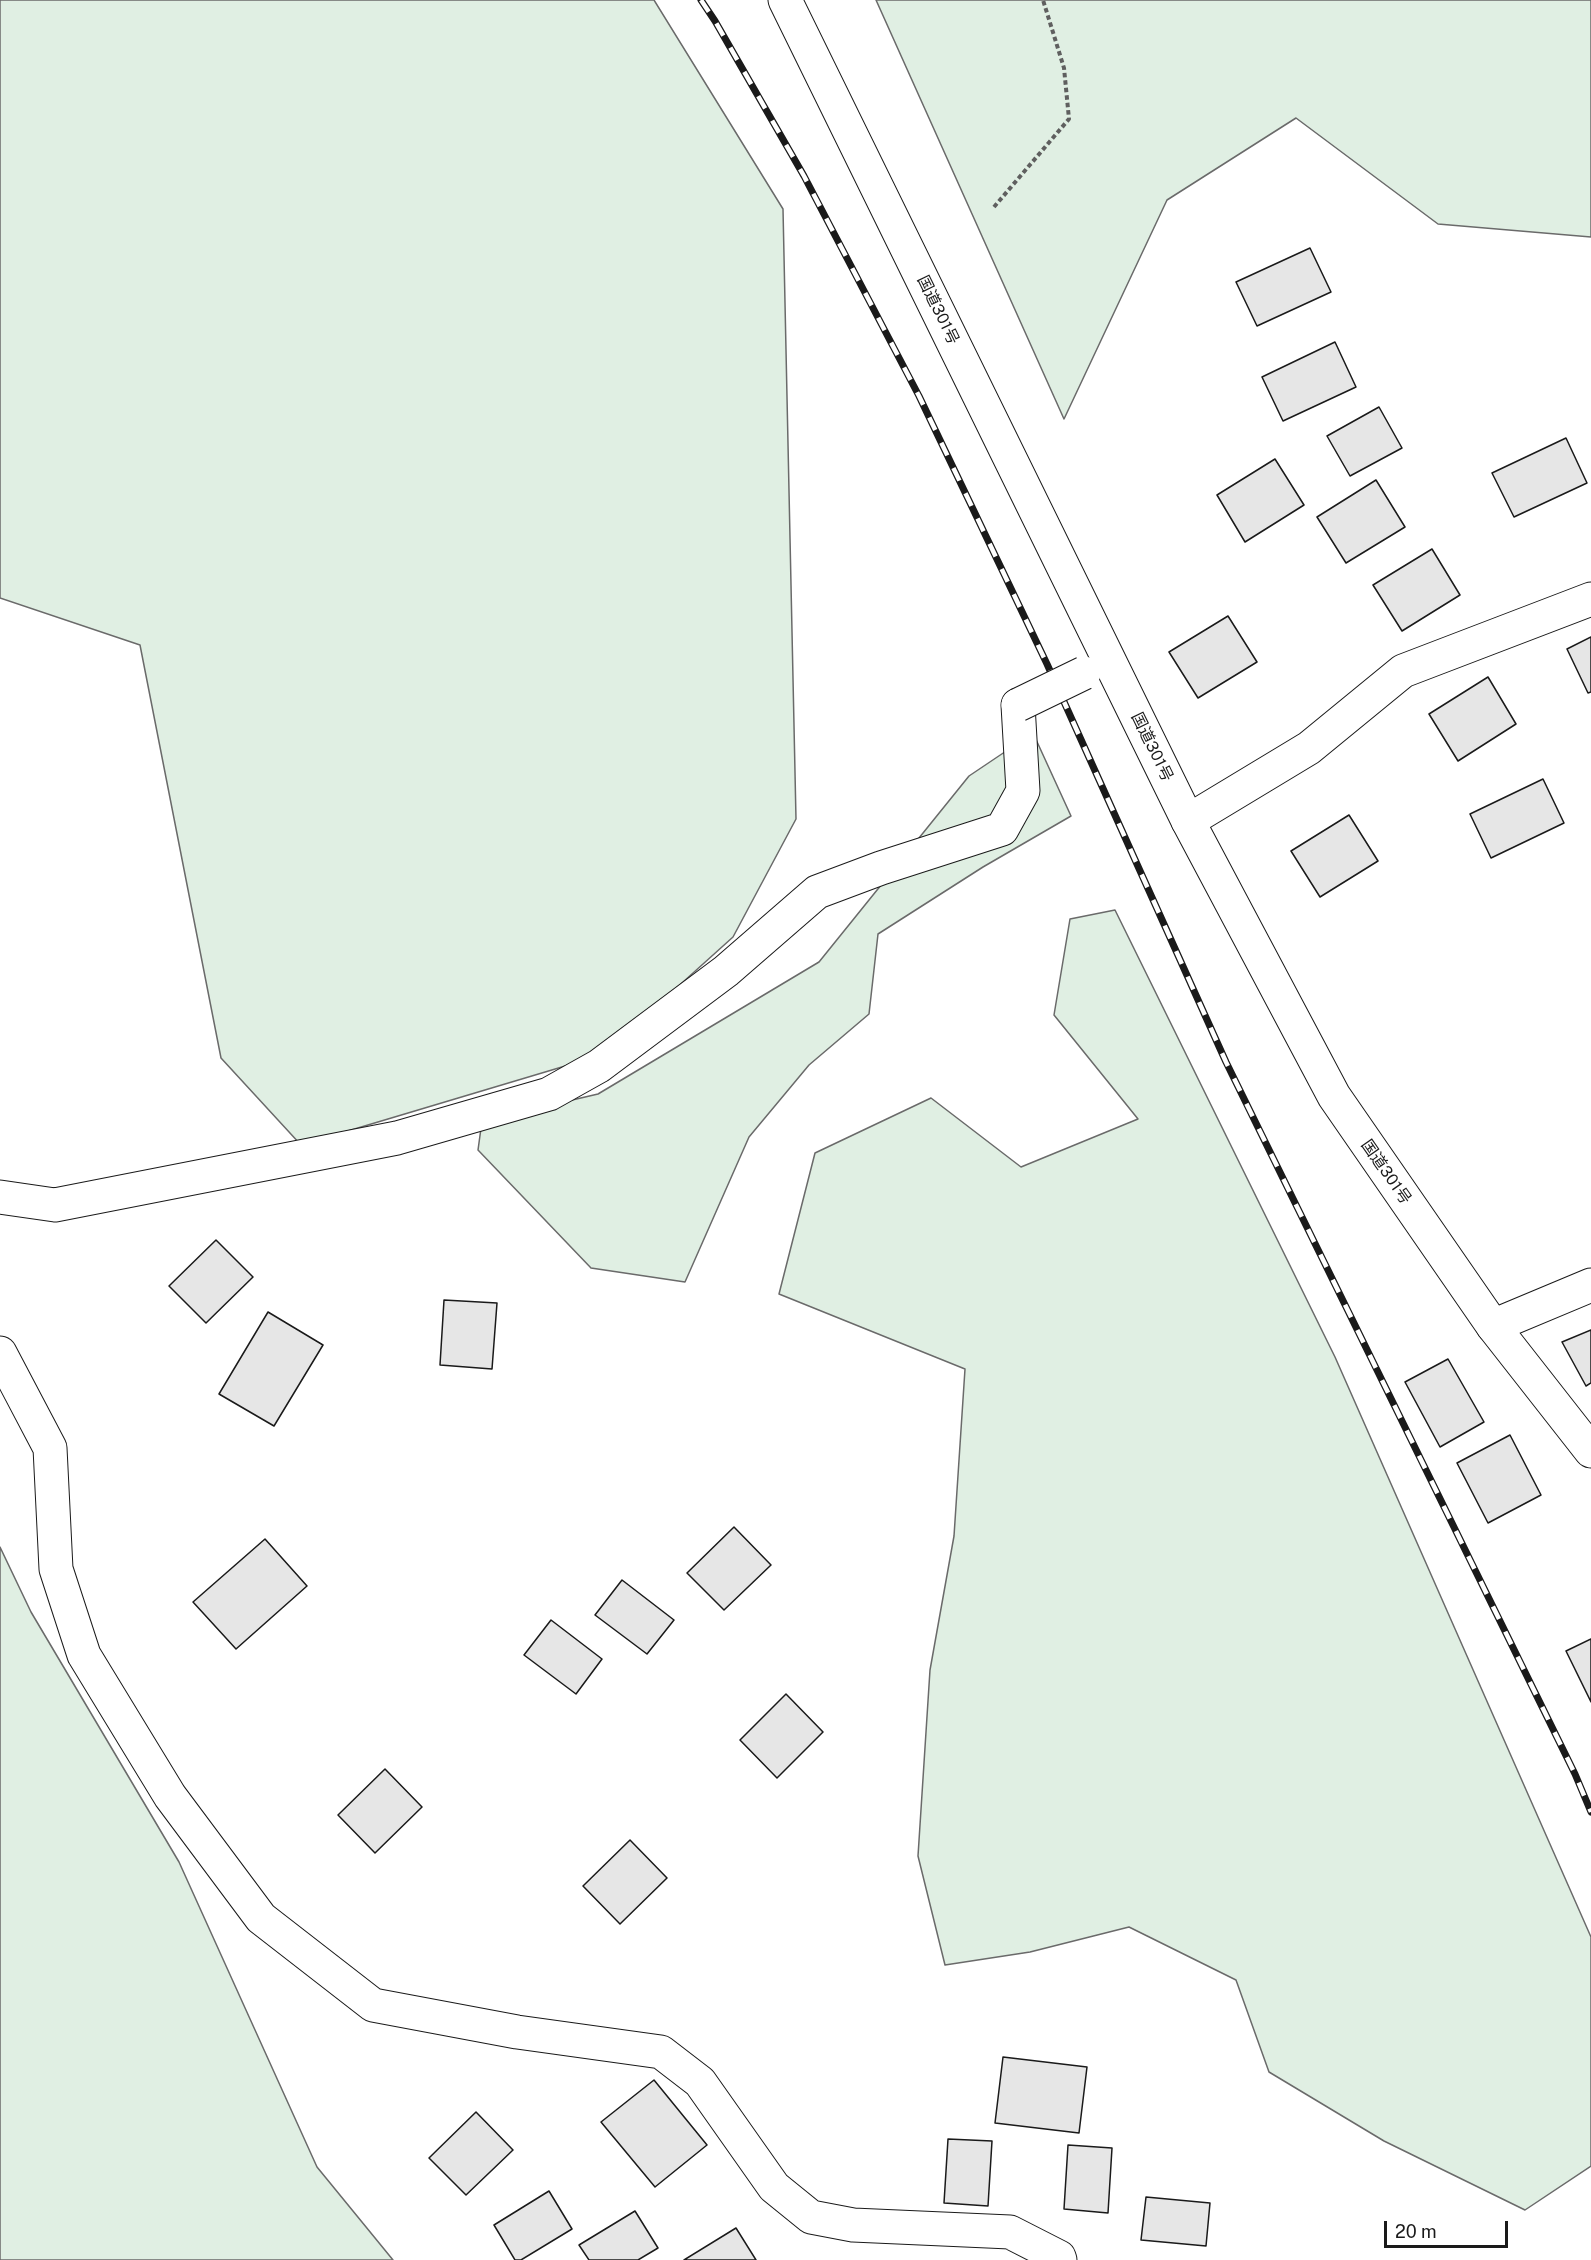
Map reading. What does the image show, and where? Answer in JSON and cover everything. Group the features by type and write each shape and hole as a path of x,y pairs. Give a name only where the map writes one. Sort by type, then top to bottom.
{"main road":[{"name":"国道301号","path":"785,0 1097,666 1188,821 1334,1096 1493,1326 1591,1450"},
{"path":"1188,821 1309,748 1403,671 1591,599"},
{"path":"0,1197 55,1205 396,1138 549,1094 598,1066 726,971 817,892 881,868 1002,829 1023,791 1018,705 1097,666"},
{"path":"1493,1326 1591,1286"},
{"path":"0,1353 50,1448 56,1569 84,1655 170,1796 261,1918 373,2004 517,2032 661,2052 700,2082 774,2187 811,2217 853,2224 1010,2232 1059,2257 1060,2260"}],"path":[{"path":"994,207 1069,119 1065,68 1043,0"}],"green space":[{"path":"0,0 654,0 783,209 796,819 733,937 602,1055 301,1145 221,1058 140,645 0,598"},
{"path":"876,0 1591,0 1591,237 1438,224 1296,118 1167,200 1064,419"},
{"path":"1033,733 1071,816 983,867 878,934 869,1014 809,1065 749,1137 685,1282 591,1268 478,1150 482,1121 598,1094 819,962 969,776"},
{"path":"1115,910 1335,1357 1591,1937 1591,2166 1525,2210 1384,2141 1269,2072 1236,1980 1129,1927 1030,1952 945,1965 918,1856 930,1670 954,1536 965,1369 779,1294 815,1153 931,1098 1021,1167 1138,1119 1054,1015 1070,919"},
{"path":"0,1547 31,1612 179,1862 317,2167 393,2260 0,2260"}],"building":[{"path":"1310,248 1331,292 1257,326 1236,282"},
{"path":"1335,342 1356,387 1283,421 1262,377"},
{"path":"1379,407 1402,448 1350,476 1327,436"},
{"path":"1566,438 1587,483 1514,517 1492,473"},
{"path":"1275,459 1304,505 1245,542 1217,495"},
{"path":"1376,480 1405,527 1346,563 1317,517"},
{"path":"1432,549 1460,595 1402,631 1373,585"},
{"path":"1228,616 1257,662 1198,698 1169,652"},
{"path":"1591,637 1591,692 1588,693 1567,649"},
{"path":"1488,677 1516,724 1458,761 1429,714"},
{"path":"1543,779 1564,823 1491,858 1470,814"},
{"path":"1349,815 1378,861 1320,897 1291,851"},
{"path":"216,1240 253,1277 206,1323 169,1286"},
{"path":"444,1300 497,1303 492,1369 440,1365"},
{"path":"268,1312 323,1345 274,1426 219,1394"},
{"path":"1591,1330 1591,1383 1586,1386 1562,1342"},
{"path":"1448,1359 1484,1422 1440,1447 1405,1382"},
{"path":"1510,1435 1541,1495 1488,1523 1457,1463"},
{"path":"734,1527 771,1565 724,1610 687,1573"},
{"path":"265,1539 307,1586 236,1649 193,1602"},
{"path":"622,1580 674,1620 647,1654 595,1615"},
{"path":"551,1620 602,1659 576,1694 524,1655"},
{"path":"1591,1639 1591,1702 1566,1651"},
{"path":"786,1694 823,1732 777,1778 740,1740"},
{"path":"385,1769 422,1807 375,1853 338,1815"},
{"path":"630,1840 667,1878 620,1924 583,1886"},
{"path":"1003,2057 1087,2067 1079,2133 995,2123"},
{"path":"654,2080 707,2145 655,2187 601,2122"},
{"path":"476,2112 513,2150 466,2195 429,2158"},
{"path":"948,2139 992,2141 988,2206 944,2203"},
{"path":"1068,2145 1112,2148 1108,2213 1064,2209"},
{"path":"549,2191 572,2229 521,2260 515,2260 494,2225"},
{"path":"1146,2197 1210,2203 1206,2246 1141,2240"},
{"path":"635,2211 658,2248 638,2260 589,2260 579,2245"},
{"path":"736,2228 756,2260 684,2260"}],"railway":[{"path":"701,0 804,176 919,396 1047,664 1226,1062 1575,1774 1591,1812"}]}
